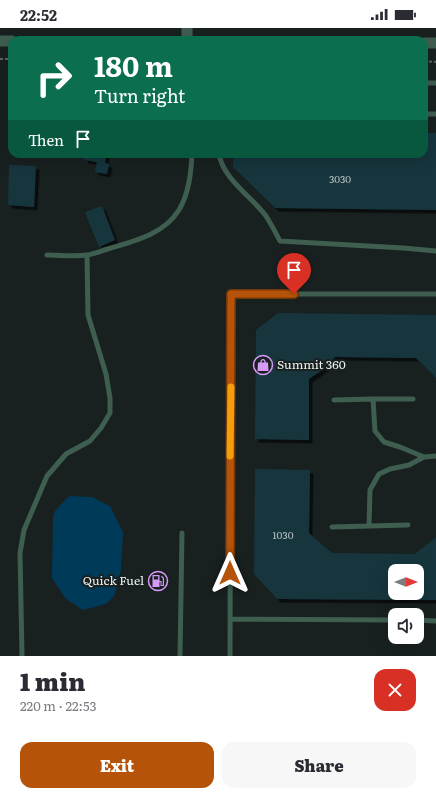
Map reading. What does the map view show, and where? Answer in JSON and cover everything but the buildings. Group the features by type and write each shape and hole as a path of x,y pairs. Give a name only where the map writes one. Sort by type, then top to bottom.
{"lane":[{"path":"47,255 87,255 130,243 153,234 168,223 178,210 187,191 192,158"},
{"path":"219,158 220,163 241,190 266,215 280,241 436,251"},
{"path":"22,656 20,553 24,530 47,476 66,454 90,441 101,428 110,413 110,398 106,374 88,315 87,255"},
{"path":"230,656 231,294 436,294"},
{"path":"373,399 375,431 384,442 424,457"},
{"path":"334,400 413,399"},
{"path":"369,526 370,490 379,474 390,469 409,465 424,457 436,456"},
{"path":"332,527 408,525"},
{"path":"180,656 182,533"},
{"path":"230,619 388,620"},
{"path":"424,620 436,621"}],"water":[{"path":"69,496 92,497 110,506 123,532 121,570 114,596 106,604 83,610 66,599 52,578 53,517 55,511"}],"slow traffic":[{"path":"230,456 231,387"}],"place":[{"name":"Summit 360","path":"263,365"},
{"name":"Quick Fuel","path":"158,581"}],"route":[{"path":"230,573 231,294 294,294"}]}
